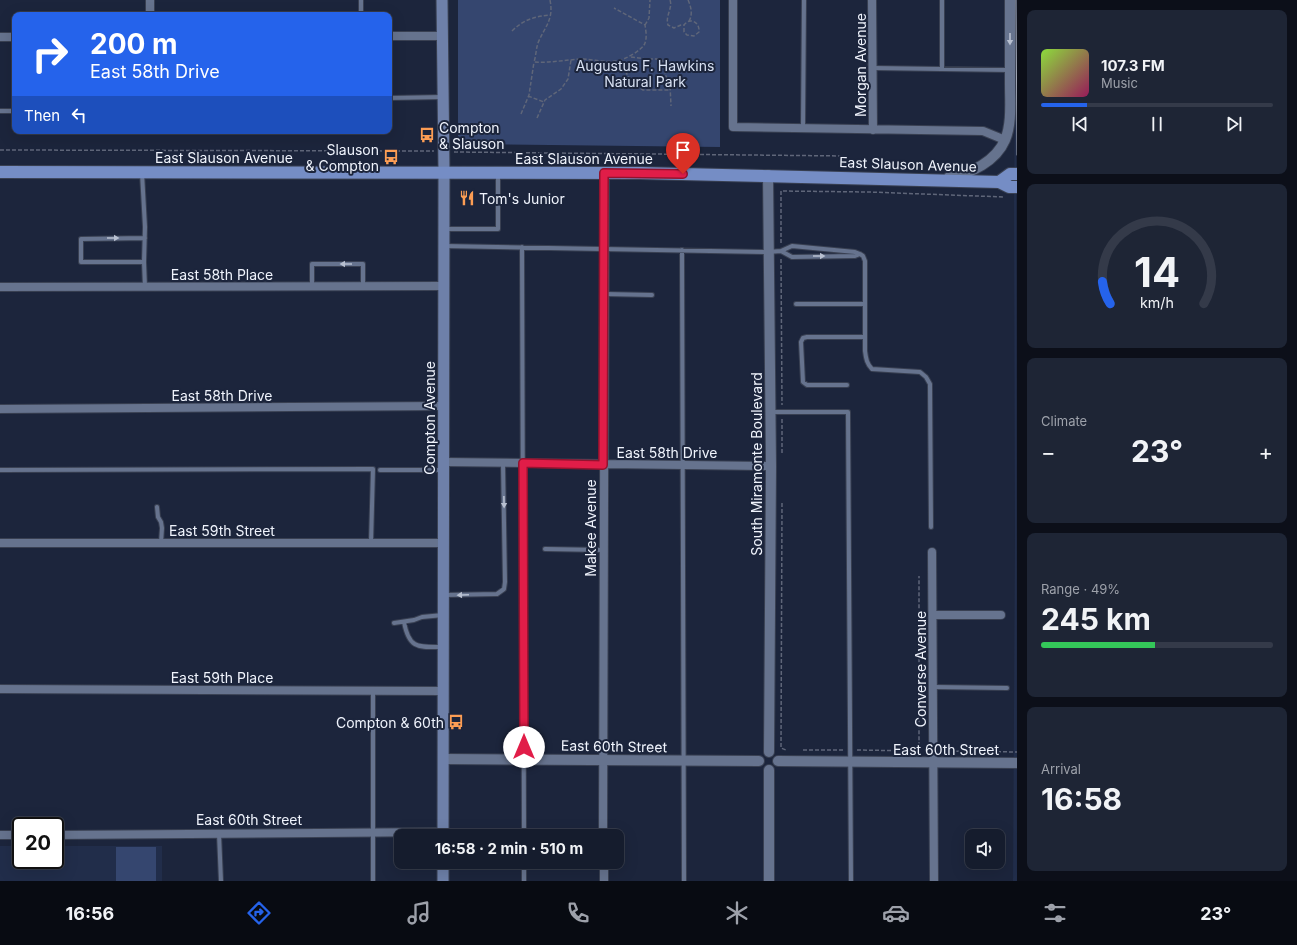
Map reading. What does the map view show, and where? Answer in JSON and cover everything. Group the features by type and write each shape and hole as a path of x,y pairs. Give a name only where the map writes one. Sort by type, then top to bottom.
{"main road":[{"name":"Compton Avenue","path":"442,0 444,172 443,829"},
{"name":"East Slauson Avenue","path":"0,172 498,172 768,175 999,182 1009,187 1017,187"},
{"name":"East Slauson Avenue","path":"999,182 1010,174 1017,174"},
{"path":"443,869 443,881"}],"street":[{"path":"150,0 150,12"},
{"path":"733,0 733,127 983,131 1005,140"},
{"name":"Morgan Avenue","path":"872,0 873,130"},
{"path":"934,180 961,176 988,162 1005,140 1009,125 1010,0"},
{"path":"392,36 443,36"},
{"path":"0,37 12,37"},
{"name":"Makee Avenue","path":"604,173 604,829"},
{"name":"South Miramonte Boulevard","path":"768,175 771,466 769,752"},
{"name":"East 58th Place","path":"0,287 444,286"},
{"name":"East 58th Drive","path":"0,410 444,406"},
{"name":"East 58th Drive","path":"444,466 523,463 771,466"},
{"name":"East 59th Street","path":"0,543 444,543"},
{"name":"Converse Avenue","path":"932,552 934,881"},
{"path":"933,614 1001,616"},
{"name":"East 59th Place","path":"0,689 443,691"},
{"path":"769,752 776,756 778,761 776,767 769,770 764,769 760,761 761,756 769,752"},
{"name":"East 60th Street","path":"444,758 760,761"},
{"name":"East 60th Street","path":"778,761 1017,763"},
{"path":"769,770 769,881"},
{"name":"East 60th Street","path":"64,835 394,833"},
{"path":"0,835 12,835"},
{"path":"604,869 604,881"}],"lane":[{"path":"361,0 361,12"},
{"path":"803,128 804,0"},
{"path":"942,0 942,69"},
{"path":"873,68 1010,70"},
{"path":"392,98 443,97"},
{"path":"0,111 12,111"},
{"path":"142,172 145,238 145,287"},
{"path":"444,229 498,229 498,172"},
{"path":"144,262 81,262 81,239 145,238"},
{"path":"444,246 768,252 781,251 792,246 855,252 860,254 863,256 864,261 865,336 866,359 868,365 872,369 920,372 926,377 930,384 931,527"},
{"path":"522,247 524,829"},
{"path":"682,250 684,881"},
{"path":"781,251 792,257 855,256 860,254"},
{"path":"312,287 312,264 363,264 363,286"},
{"path":"604,294 652,295"},
{"path":"796,304 865,304"},
{"path":"847,385 807,385 803,382 801,342 803,338 807,337 865,336"},
{"path":"770,412 848,412 851,881"},
{"path":"444,595 497,594 504,589 503,463"},
{"path":"380,470 444,466"},
{"path":"0,470 373,469 372,543"},
{"path":"157,507 158,517 162,528 161,543"},
{"path":"544,550 603,550"},
{"path":"394,623 422,617 444,615"},
{"path":"404,622 406,632 416,646 444,647"},
{"path":"934,688 1007,688"},
{"path":"373,690 373,881"},
{"path":"219,833 221,881"},
{"path":"524,869 524,881"}],"path":[{"path":"521,114 531,85 537,45 549,24 551,15 550,0"},
{"path":"534,62 546,63 571,60 619,61 629,56 644,46 646,41 645,25 649,18 650,0"},
{"path":"670,0 672,4 666,21 668,25 674,28 684,25 691,18 688,0"},
{"path":"614,8 645,25"},
{"path":"512,32 526,20 539,16 551,15"},
{"path":"684,25 684,32 687,36 694,36 697,34 699,27 697,23 692,20 689,21"},
{"path":"629,56 646,59 661,59 665,64 665,74 670,85 671,106"},
{"path":"537,118 545,100 561,89 568,79 571,60"},
{"path":"619,61 633,84 643,90 670,90"},
{"path":"528,96 544,102"},
{"path":"0,150 427,151"},
{"path":"453,152 847,156"},
{"path":"782,459 781,191 869,192 1009,197"},
{"path":"782,498 781,748 786,750"},
{"path":"800,750 919,750 919,576"},
{"path":"942,751 1017,752"}],"shaded area":[{"path":"1016,0 1017,881 1013,881 1015,538 1014,201"},
{"path":"0,846 12,846 12,869 64,869 64,846 162,846 162,881 0,881"}],"green space":[{"name":"Augustus F. Hawkins Natural Park","path":"458,0 720,0 720,147 458,144"},
{"path":"116,847 156,847 156,881 116,881"}],"tram line":[{"path":"1016,0 1017,155"}],"place":[{"name":"Compton & Slauson","path":"427,135"},
{"name":"Slauson & Compton","path":"391,157"},
{"name":"Tom's Junior","path":"467,198"},
{"name":"Compton & 60th","path":"456,722"}],"route":[{"path":"524,747 523,463 603,465 604,173 683,174"}]}
